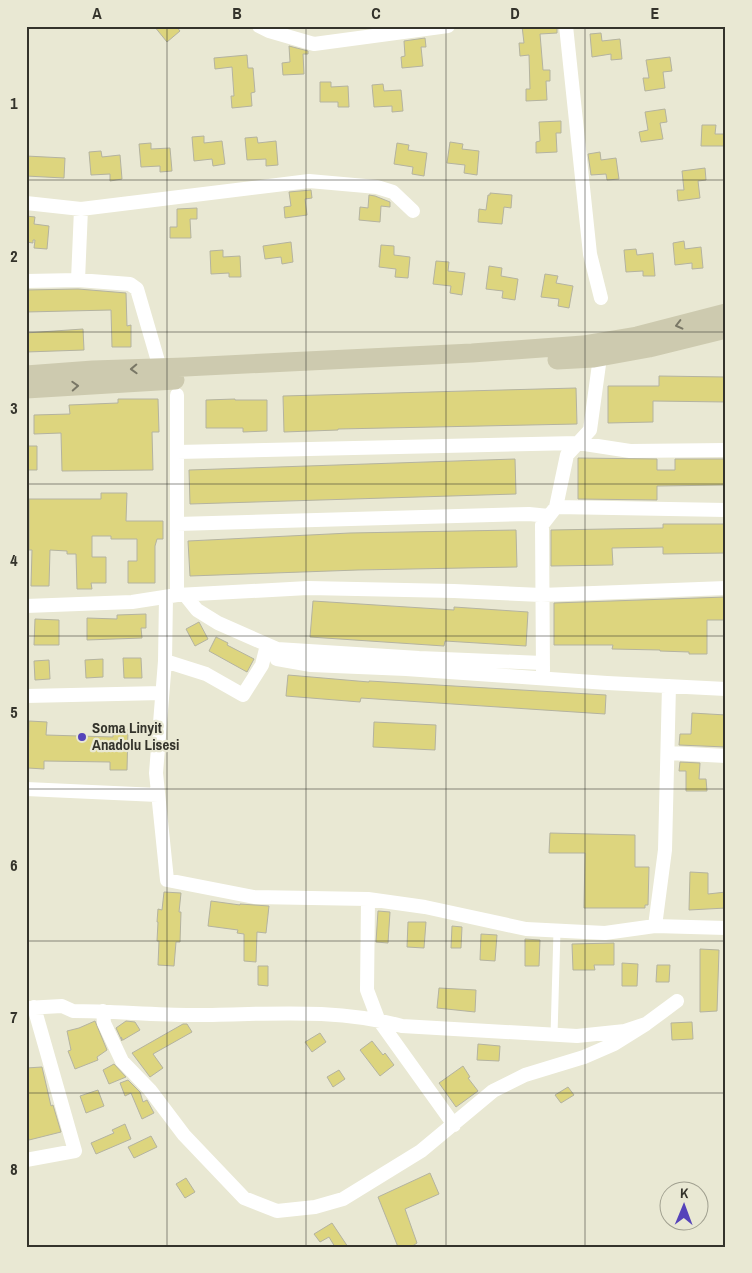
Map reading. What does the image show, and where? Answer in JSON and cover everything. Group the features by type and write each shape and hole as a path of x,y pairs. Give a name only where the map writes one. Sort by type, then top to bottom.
{"main road":[{"path":"26,375 93,370 472,353 583,345 638,336 726,313"},
{"path":"26,389 600,357 649,348 726,328"}],"street":[{"path":"259,26 269,31 314,44 448,26"},
{"path":"566,26 590,254 601,298"},
{"path":"26,203 81,209 309,181 377,187 394,192 413,211"},
{"path":"78,280 81,209"},
{"path":"26,281 78,280 130,284 136,290 160,368"},
{"path":"543,679 542,525 552,512 567,455 590,430 600,357"},
{"path":"177,395 176,596 165,661 156,773 167,880 254,897 368,899 425,907 526,929 604,932 655,926 726,928"},
{"path":"177,452 578,443 630,451 726,450"},
{"path":"176,524 552,512 726,510"},
{"path":"26,606 132,602 176,596 308,588 541,595 726,588"},
{"path":"176,596 218,622 272,647 419,658 542,663"},
{"path":"165,661 206,674 243,695 272,647"},
{"path":"272,647 277,659 311,665 726,689"},
{"path":"655,926 665,850 669,686"},
{"path":"26,696 162,693"},
{"path":"668,753 726,756"},
{"path":"26,789 158,795"},
{"path":"368,899 367,990 378,1019 454,1125"},
{"path":"102,1011 104,1023 122,1061 150,1090 184,1135 244,1198 277,1212 315,1207 344,1199 421,1151 492,1091 525,1075 592,1054 614,1044 646,1024 677,1001"},
{"path":"26,1160 75,1151 30,1008 62,1006 73,1011 190,1015 295,1012 339,1014 378,1019 402,1026 466,1028 576,1036 625,1031 646,1024"}],"lane":[{"path":"554,1035 557,931"}],"building":[{"path":"154,26 176,26 180,31 167,42"},
{"path":"522,26 557,26 557,33 540,34 543,70 550,70 550,81 546,81 547,100 526,101 526,89 530,89 529,55 520,56 519,43 524,43"},
{"path":"601,33 602,41 620,39 622,59 611,60 611,54 592,57 590,34"},
{"path":"425,38 426,47 421,47 423,66 402,68 401,57 405,56 404,41"},
{"path":"289,46 308,51 308,54 303,54 304,74 283,75 282,63 290,62"},
{"path":"247,55 248,68 253,68 255,92 251,93 252,106 232,108 231,96 234,96 232,67 215,69 214,58"},
{"path":"670,57 672,71 663,72 665,88 645,91 643,78 649,78 646,60"},
{"path":"320,82 331,82 331,87 348,86 349,107 338,107 338,102 320,102"},
{"path":"383,84 384,91 401,90 403,111 392,112 392,106 374,107 372,85"},
{"path":"665,109 667,122 660,123 663,139 641,142 639,132 648,130 645,112"},
{"path":"561,121 561,133 556,133 557,152 536,153 536,142 540,141 539,122"},
{"path":"702,125 716,125 715,134 726,134 726,146 701,146"},
{"path":"204,136 204,143 222,141 225,164 213,166 212,159 194,161 192,137"},
{"path":"257,137 258,143 276,141 278,165 266,166 266,159 247,160 245,138"},
{"path":"450,142 463,144 462,149 479,151 477,175 464,173 465,165 447,163"},
{"path":"151,143 151,149 170,148 172,171 160,172 160,166 141,167 139,144"},
{"path":"397,143 409,145 408,150 427,153 424,176 412,174 413,167 394,164"},
{"path":"101,151 102,157 120,155 122,179 110,181 110,174 91,175 89,152"},
{"path":"600,152 601,160 616,158 619,179 607,180 606,174 591,175 588,154"},
{"path":"26,156 65,158 64,178 26,176"},
{"path":"705,168 706,180 698,181 700,198 678,201 677,190 684,190 682,171"},
{"path":"311,190 312,198 305,199 307,215 285,218 284,207 291,206 289,192"},
{"path":"490,193 512,195 511,208 504,207 502,224 478,222 479,209 486,210"},
{"path":"369,195 390,202 390,207 381,206 380,222 359,220 360,207 368,208"},
{"path":"197,208 197,219 190,219 191,238 170,238 170,227 177,227 177,209"},
{"path":"26,216 35,217 34,224 49,226 47,249 34,248 35,240 33,240 33,243 26,242"},
{"path":"684,241 685,249 701,247 703,268 692,269 692,263 675,265 673,243"},
{"path":"291,242 293,262 282,264 281,257 265,259 263,246"},
{"path":"381,245 394,246 394,255 410,257 408,278 395,277 396,269 379,267"},
{"path":"636,249 637,255 653,253 655,276 643,276 643,271 626,272 624,250"},
{"path":"223,250 223,257 240,256 241,277 229,277 229,273 211,274 210,251"},
{"path":"436,261 449,262 448,271 465,273 462,295 450,293 451,286 433,284"},
{"path":"489,266 502,268 501,276 518,279 515,300 502,298 503,291 486,289"},
{"path":"545,274 558,276 556,283 573,286 569,308 558,306 559,299 541,297"},
{"path":"78,289 126,293 127,326 131,325 131,347 112,347 111,310 26,312 26,290"},
{"path":"83,329 84,350 26,352 26,333"},
{"path":"659,376 726,377 726,402 653,401 653,422 608,423 608,386 659,386"},
{"path":"576,388 577,424 338,429 284,432 283,396"},
{"path":"118,399 158,399 159,432 152,432 153,470 62,471 61,433 34,434 34,415 70,414 69,405 118,403"},
{"path":"206,400 267,400 267,431 243,432 243,428 206,428"},
{"path":"26,446 37,446 37,470 26,470"},
{"path":"578,458 657,459 657,470 675,470 675,459 726,459 726,485 657,486 657,500 578,499"},
{"path":"515,459 516,494 190,504 189,470"},
{"path":"101,493 127,493 126,521 163,521 163,539 157,539 155,546 155,583 128,583 128,561 137,561 137,539 111,539 111,536 92,536 92,557 106,557 106,583 91,583 92,589 77,589 76,554 67,554 67,551 50,550 49,586 31,586 32,550 29,550 29,499 101,499"},
{"path":"663,524 726,524 726,553 663,554 663,547 612,548 613,565 551,566 551,530 663,528"},
{"path":"516,530 517,567 190,576 188,541 350,533"},
{"path":"726,597 726,620 707,620 707,654 689,654 689,652 660,650 612,649 613,645 554,645 554,603"},
{"path":"313,601 454,610 454,607 528,612 526,646 445,641 444,646 310,637"},
{"path":"146,614 146,628 141,628 142,638 87,640 87,618 117,619 117,615"},
{"path":"35,619 59,620 59,645 34,645"},
{"path":"199,622 208,639 195,646 186,629"},
{"path":"216,637 254,659 247,672 209,651"},
{"path":"123,658 141,658 142,678 124,678"},
{"path":"103,659 103,677 86,678 85,660"},
{"path":"49,660 50,679 35,680 34,661"},
{"path":"288,675 369,682 606,695 605,714 361,698 360,702 286,696"},
{"path":"692,713 726,715 726,747 679,745 680,734 691,734"},
{"path":"29,721 47,722 46,735 113,737 113,730 128,730 127,770 110,770 110,762 44,761 44,769 28,768"},
{"path":"374,722 436,725 435,750 373,747"},
{"path":"680,762 700,763 699,779 706,779 707,791 686,791 686,771 679,771"},
{"path":"550,833 635,835 635,867 649,867 648,905 645,905 645,908 584,908 585,853 549,853"},
{"path":"690,872 708,873 708,894 726,892 726,908 689,910"},
{"path":"164,892 181,893 179,912 181,912 180,942 176,942 174,966 158,965 158,909 162,910"},
{"path":"211,901 269,906 266,933 257,932 256,962 244,961 244,934 237,933 238,930 208,926"},
{"path":"378,911 390,912 388,943 376,942"},
{"path":"408,922 426,922 424,948 407,947"},
{"path":"452,926 462,927 461,948 451,948"},
{"path":"481,934 497,935 495,961 480,960"},
{"path":"525,939 540,940 539,966 525,966"},
{"path":"614,943 614,965 594,965 595,970 573,970 572,944"},
{"path":"700,949 719,950 717,1011 700,1012"},
{"path":"622,963 638,964 637,986 622,986"},
{"path":"657,965 670,965 669,982 656,982"},
{"path":"258,966 268,966 268,986 258,985"},
{"path":"439,988 476,990 475,1012 437,1008"},
{"path":"95,1021 107,1050 97,1057 98,1060 75,1069 68,1051 71,1050 67,1031"},
{"path":"126,1021 135,1022 140,1030 123,1040 121,1037 122,1041 116,1028"},
{"path":"692,1022 693,1039 672,1040 671,1023"},
{"path":"183,1024 187,1024 192,1032 153,1054 163,1068 150,1077 132,1053"},
{"path":"320,1033 326,1042 312,1052 305,1042"},
{"path":"372,1041 394,1065 380,1076 360,1050"},
{"path":"478,1044 500,1046 499,1061 477,1060"},
{"path":"114,1064 126,1077 109,1084 103,1070"},
{"path":"463,1066 470,1077 468,1078 478,1091 456,1107 439,1083"},
{"path":"42,1067 51,1106 53,1105 61,1132 29,1140 26,1128 26,1068"},
{"path":"339,1070 345,1079 333,1087 327,1077"},
{"path":"128,1080 140,1092 143,1102 147,1100 154,1113 142,1119 131,1093 125,1096 120,1083"},
{"path":"568,1087 574,1095 561,1103 555,1095"},
{"path":"98,1090 104,1106 86,1113 80,1096"},
{"path":"125,1124 131,1139 96,1154 91,1143 114,1133 112,1130"},
{"path":"151,1136 157,1147 134,1158 128,1147"},
{"path":"430,1173 439,1194 405,1209 417,1243 411,1247 398,1247 378,1197"},
{"path":"186,1178 195,1192 185,1198 176,1184"},
{"path":"332,1223 348,1247 335,1247 329,1237 320,1242 314,1234"}],"place":[{"name":"Soma Linyit Anadolu Lisesi","path":"82,737"}]}
